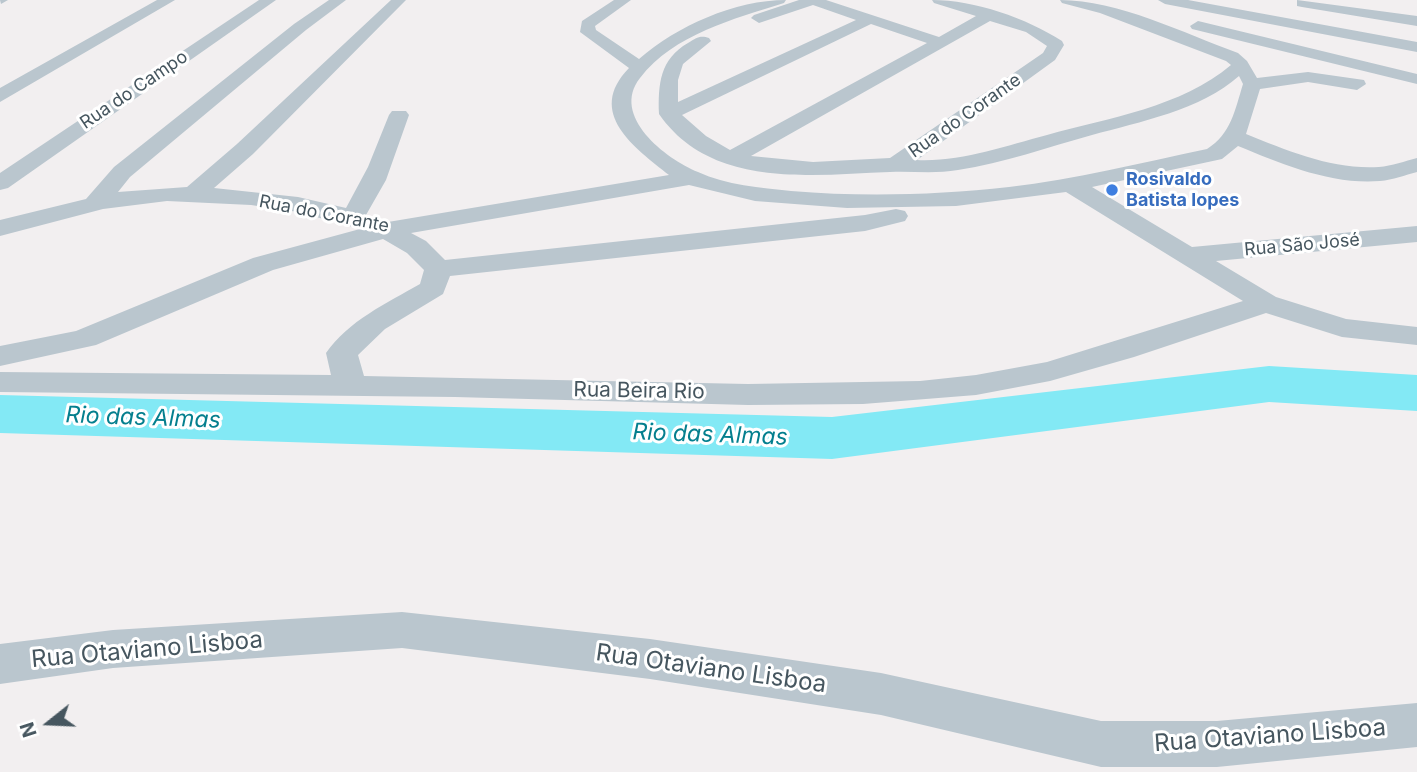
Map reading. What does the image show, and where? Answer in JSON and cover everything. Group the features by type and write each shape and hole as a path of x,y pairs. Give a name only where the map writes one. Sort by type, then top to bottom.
{"street":[{"path":"0,96 168,0"},
{"name":"Rua do Campo","path":"0,183 269,0"},
{"path":"93,206 122,172 300,27 339,0"},
{"path":"192,195 245,149 399,0"},
{"path":"624,0 587,24 588,32 640,68"},
{"path":"779,0 704,24 678,37 631,77 623,96 621,112 638,142 690,178 743,192 791,198 934,201 1012,194 1213,154 1227,147 1236,138 1247,75"},
{"path":"870,19 669,114 666,80 679,57 717,34 813,0 939,41"},
{"name":"Rua do Corante","path":"669,114 694,137 732,158 800,169 895,165 1039,64 1049,56 1056,45 1032,29 939,0"},
{"path":"1068,0 1174,20 1417,79"},
{"path":"1165,0 1417,47"},
{"path":"1282,0 1417,22"},
{"path":"1104,6 1220,51 1247,75"},
{"path":"732,158 988,16"},
{"path":"895,165 931,167 993,156 1168,106 1235,72 1247,75 1308,77 1374,88"},
{"path":"353,216 366,198 399,115"},
{"path":"1236,138 1331,169 1380,174 1417,164"},
{"name":"Rua do Corante","path":"0,228 138,196 192,195 278,201 353,216 387,230 690,178"},
{"path":"1070,184 1266,303 1342,328 1417,335"},
{"path":"438,269 864,223 907,214 934,201"},
{"path":"0,356 85,338 250,268 387,230 432,260 438,269 433,288 374,323 342,353 349,384"},
{"name":"Rua São José","path":"1187,255 1417,234"},
{"name":"Rua Beira Rio","path":"0,383 349,384 772,394 888,392 978,385 1056,368 1266,303"},
{"name":"Rua Otaviano Lisboa","path":"0,664 113,649 402,630 650,659 881,694 1106,758 1224,758 1417,725"}],"waterway":[{"name":"Rio das Almas","path":"0,414 832,438 1269,384 1417,393"}],"place":[{"name":"Rosivaldo Batista lopes","path":"1112,190"}]}
